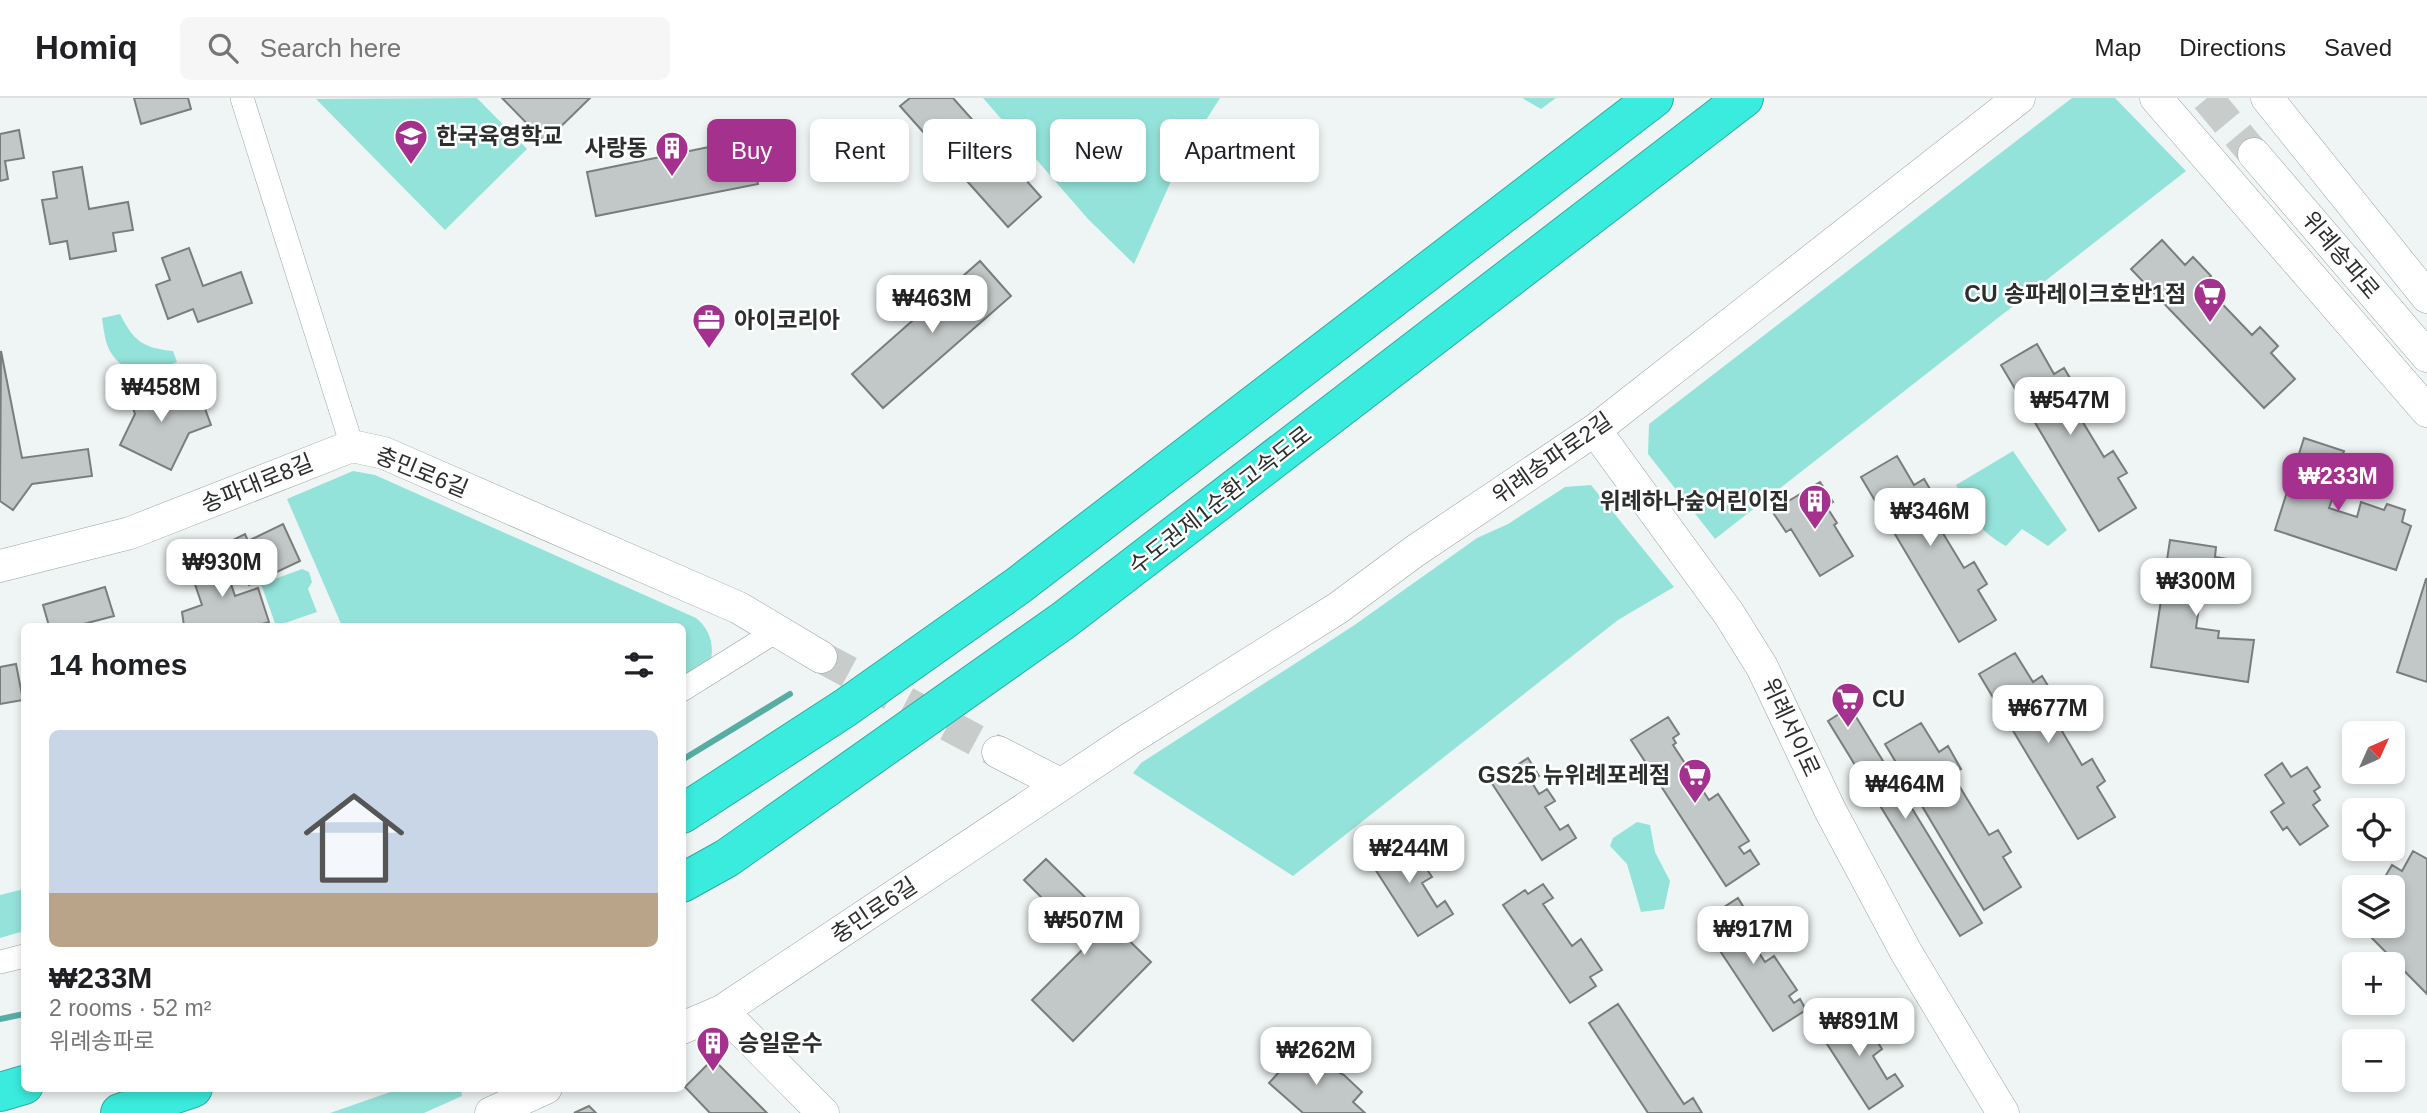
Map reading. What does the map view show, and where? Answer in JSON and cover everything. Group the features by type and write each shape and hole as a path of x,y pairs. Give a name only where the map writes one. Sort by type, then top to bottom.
{"highway":[{"path":"686,811 845,708 1018,585 1654,98"},
{"name":"수도권제1순환고속도로","path":"686,881 727,858 1064,620 1744,98"},
{"path":"0,1092 21,1086"},
{"path":"120,1113 181,1092"}],"street":[{"name":"충민로6길","path":"242,98 352,446 384,453 739,608 821,657"},
{"name":"위례송파로2길","path":"1060,784 1338,608 1415,551 1595,430 2019,98"},
{"path":"2156,98 2427,411"},
{"path":"2266,98 2427,297"},
{"name":"위례송파로","path":"2254,153 2427,356"},
{"name":"위례서이로","path":"1595,430 1729,614 1762,667 1830,810 1900,941 2003,1113"},
{"name":"송파대로8길","path":"0,566 130,533 352,446"},
{"path":"686,688 778,630"},
{"path":"998,752 1060,784"},
{"name":"충민로6길","path":"686,1026 722,1011 1060,784"},
{"path":"0,962 21,957"},
{"path":"722,1011 823,1113"},
{"path":"491,1113 537,1092"}],"shaded area":[{"path":"477,98 527,149 445,230 316,99"},
{"path":"983,98 1220,98 1207,119 1160,119 1160,182 1171,182 1134,264 1088,219 1056,182 1146,182 1146,119 1050,119 1050,175 1036,159 1036,119 1001,119"},
{"path":"1522,98 1556,98 1541,109"},
{"path":"2072,98 2115,98 2186,171 1715,539 1648,454 1649,424"},
{"path":"120,314 135,337 154,348 173,351 177,362 159,370 133,373 125,367 110,350 102,318"},
{"path":"2013,451 2067,530 2048,546 2022,529 2006,546 1996,540 1981,527 1956,485"},
{"path":"353,471 375,475 696,618 705,627 710,638 710,664 686,677 686,623 341,623 287,499"},
{"path":"1591,485 1674,587 1618,620 1293,876 1133,773 1141,763 1353,626 1477,538 1508,524 1565,487"},
{"path":"302,569 309,572 312,582 308,589 317,612 285,623 275,623 261,584"},
{"path":"1637,822 1650,825 1655,852 1670,881 1664,909 1641,912 1627,864 1610,846 1613,838"},
{"path":"21,890 21,932 0,938 0,895"},
{"path":"390,1092 461,1092 462,1096 424,1113 330,1113"}],"building":[{"path":"134,98 188,98 191,109 141,124"},
{"path":"502,98 590,98 545,142"},
{"path":"910,98 953,98 972,119 923,119 923,132 900,106"},
{"path":"19,130 24,158 5,161 8,179 0,181 0,134"},
{"name":"사랑동","path":"707,147 707,182 758,184 596,216 587,172"},
{"path":"82,167 89,209 128,202 133,230 113,233 116,251 70,259 67,241 50,244 42,200 57,198 53,172"},
{"path":"968,182 1028,182 1041,197 1008,227"},
{"path":"2162,240 2185,265 2193,257 2211,276 2203,284 2252,335 2260,327 2278,346 2271,353 2295,379 2264,408 2131,269"},
{"path":"189,248 203,286 241,272 252,303 198,322 193,309 168,319 156,285 170,280 162,258"},
{"path":"980,261 1011,296 883,408 852,374"},
{"path":"2037,344 2054,374 2064,368 2077,390 2067,396 2104,457 2113,451 2127,473 2118,478 2136,508 2099,531 2001,365"},
{"path":"1,351 22,458 88,449 92,476 32,484 13,510 0,501"},
{"path":"156,377 167,410 201,398 211,425 189,433 171,470 120,445 135,414 126,388"},
{"path":"2304,438 2344,451 2330,484 2337,486 2329,508 2357,517 2361,502 2384,510 2387,504 2405,510 2402,522 2411,526 2396,570 2275,530"},
{"path":"1897,456 1914,485 1924,479 1937,501 1927,507 1964,568 1974,562 1987,584 1978,590 1996,620 1959,642 1861,477"},
{"name":"위례하나숲어린이집","path":"1820,482 1833,502 1826,506 1837,523 1834,525 1853,556 1820,576 1791,529 1786,532 1772,511"},
{"path":"283,524 300,561 249,585 229,542 245,534 248,541"},
{"path":"2170,540 2216,547 2215,557 2228,559 2225,579 2219,578 2215,602 2200,600 2196,628 2219,631 2218,638 2254,640 2248,682 2151,667"},
{"path":"221,554 235,596 258,588 269,622 184,623 182,612 202,605 188,564"},
{"path":"2427,579 2427,682 2397,672"},
{"path":"105,587 114,616 87,623 48,623 43,605"},
{"path":"2015,653 2033,682 2042,676 2056,699 2046,704 2082,765 2092,759 2105,781 2097,787 2115,817 2078,839 1979,674"},
{"path":"16,664 21,700 0,704 0,667"},
{"path":"1850,707 1982,923 1960,936 1828,721"},
{"path":"1668,717 1679,734 1673,738 1676,743 1673,745 1709,800 1718,794 1749,841 1739,847 1744,854 1750,850 1759,864 1726,886 1631,740"},
{"path":"1921,723 1939,752 1948,746 1961,769 1952,774 1989,835 1998,830 2011,852 2003,857 2021,887 1984,910 1885,744"},
{"path":"1528,758 1539,776 1531,781 1539,794 1547,789 1555,801 1545,807 1560,830 1568,825 1576,838 1542,860 1491,782"},
{"path":"2282,763 2291,777 2307,767 2320,787 2314,791 2320,800 2313,805 2328,826 2300,845 2287,827 2283,830 2271,812 2284,803 2265,775"},
{"path":"1404,834 1416,852 1407,857 1416,870 1424,865 1432,877 1422,883 1437,907 1445,901 1453,914 1418,936 1368,858"},
{"path":"2413,851 2427,859 2427,994 2405,972 2405,952 2386,952 2372,938 2405,938 2405,875 2386,875 2392,865 2402,871"},
{"path":"1046,859 1151,962 1073,1041 1032,1000 1088,944 1024,880"},
{"path":"1543,884 1553,898 1543,904 1572,946 1581,939 1602,970 1590,977 1596,986 1570,1003 1503,905 1525,890 1528,894"},
{"path":"1738,898 1749,916 1742,920 1746,926 1743,928 1765,962 1774,956 1797,990 1789,996 1794,1003 1800,999 1806,1010 1773,1031 1701,922"},
{"path":"1618,1004 1684,1104 1693,1098 1702,1113 1648,1113 1589,1023"},
{"path":"1855,1006 1866,1024 1858,1030 1867,1043 1875,1038 1882,1049 1873,1056 1887,1079 1895,1074 1903,1086 1869,1109 1818,1030"},
{"path":"1298,1051 1344,1075 1362,1092 1353,1102 1365,1113 1303,1113 1269,1083"},
{"name":"승일운수","path":"713,1059 767,1113 710,1113 686,1086"},
{"path":"589,1106 596,1113 574,1113"}],"waterway":[{"path":"686,758 790,694"},
{"path":"0,1019 21,1015"}],"tunnel":[{"path":"2207,98 2254,154"},
{"path":"821,657 998,752"}],"place":[{"name":"한국육영학교","path":"411,166"},
{"name":"사랑동","path":"672,178"},
{"name":"CU 송파레이크호반1점","path":"2210,324"},
{"name":"아이코리아","path":"709,350"},
{"name":"위례하나숲어린이집","path":"1815,531"},
{"name":"CU","path":"1848,729"},
{"name":"GS25 뉴위례포레점","path":"1695,805"},
{"name":"승일운수","path":"713,1073"}]}
